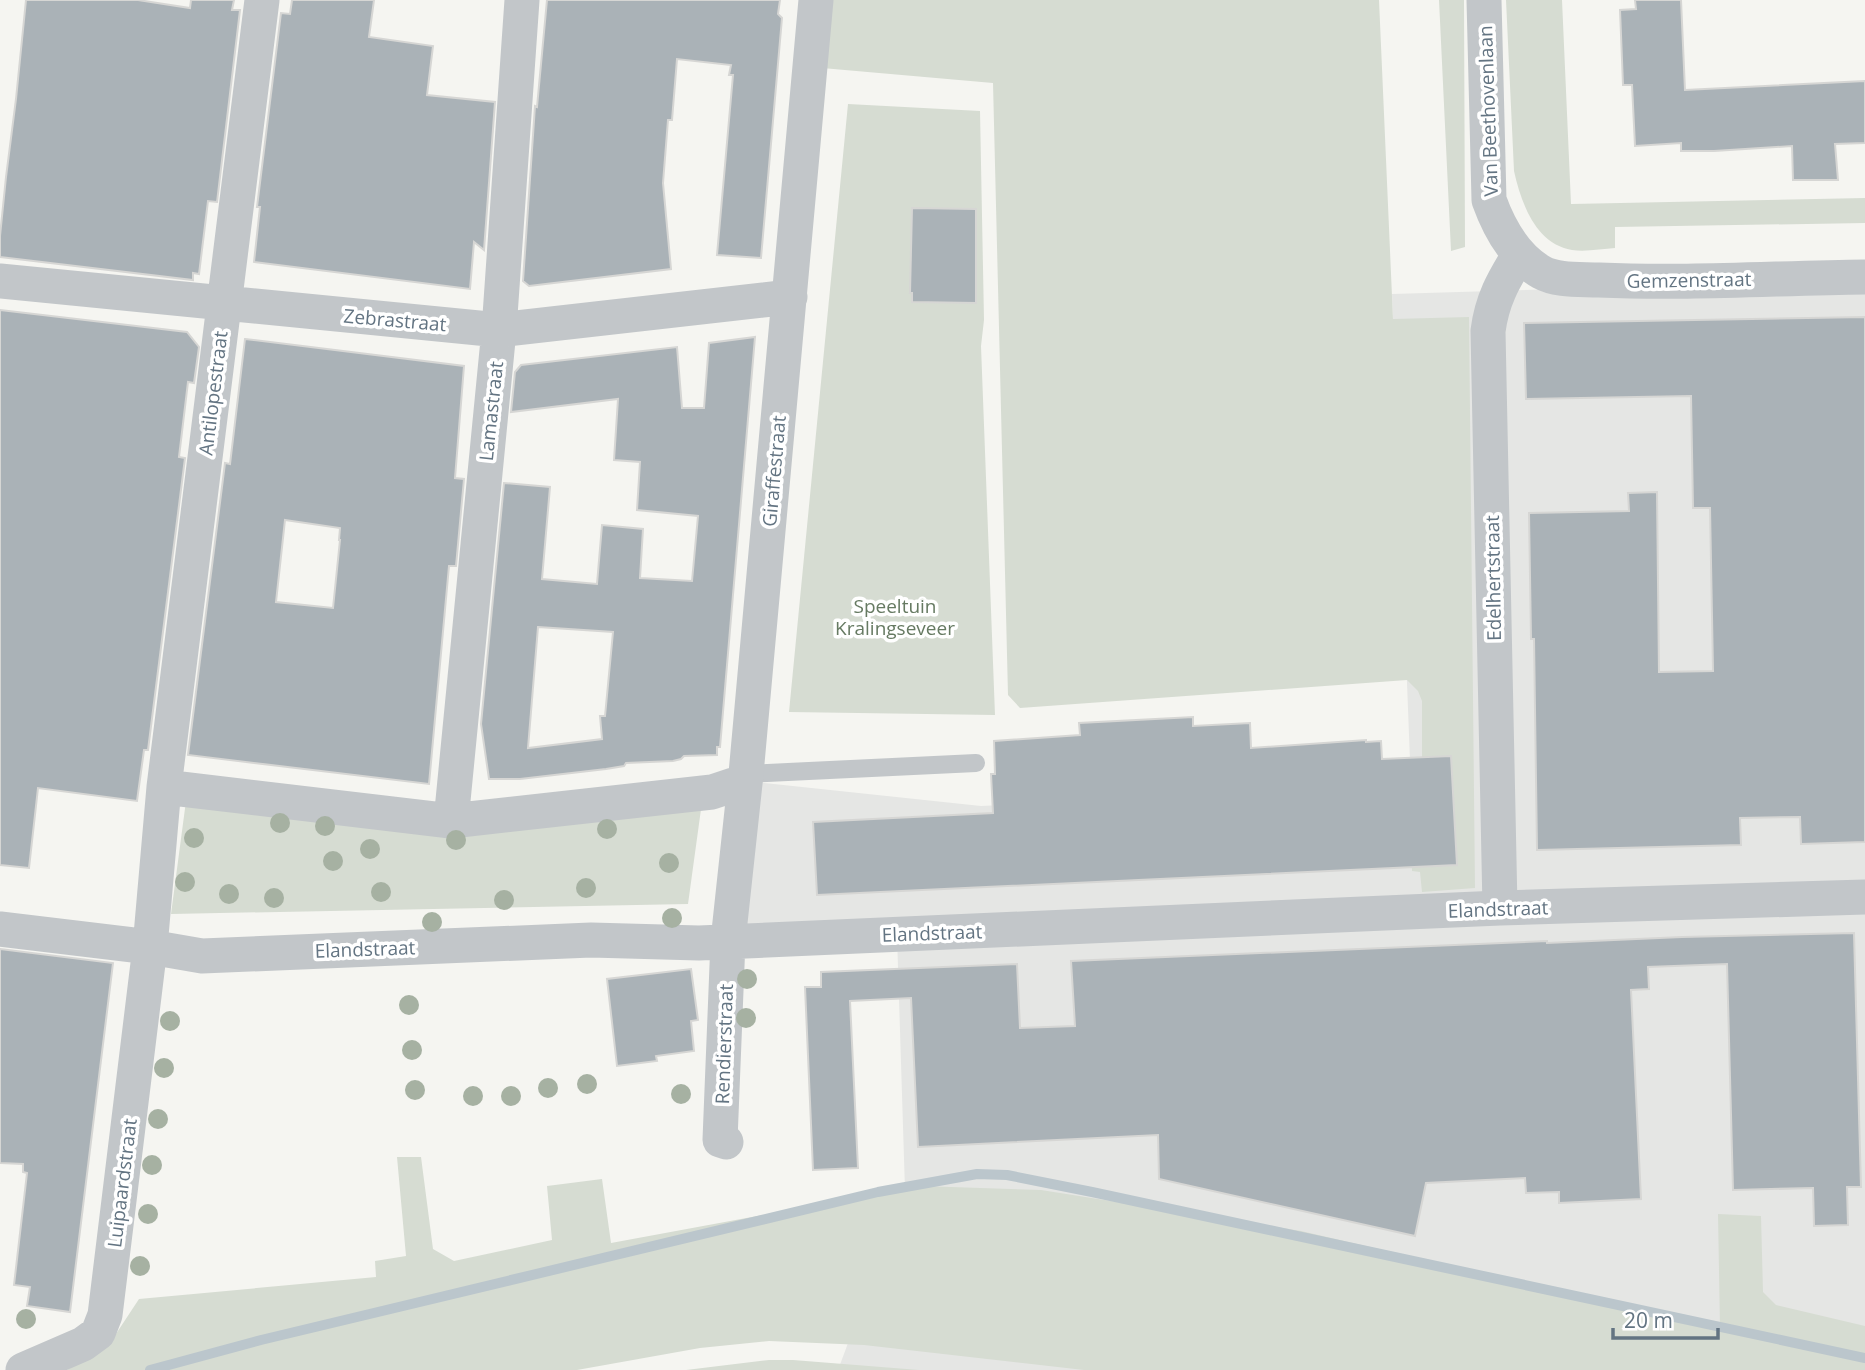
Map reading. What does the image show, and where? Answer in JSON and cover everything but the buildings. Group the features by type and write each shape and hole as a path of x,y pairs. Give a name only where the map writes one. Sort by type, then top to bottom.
{"street":[{"name":"Antilopestraat","path":"150,947 164,787 262,0"},
{"name":"Lamastraat","path":"451,821 499,330 522,0"},
{"name":"Giraffestraat","path":"728,942 746,778 816,0"},
{"name":"Van Beethovenlaan","path":"1484,0 1489,200 1498,225 1519,255"},
{"name":"Gemzenstraat","path":"1519,255 1542,273 1563,278 1627,281 1865,277"},
{"name":"Edelhertstraat","path":"1500,908 1489,331 1491,313 1499,288 1519,255"},
{"name":"Zebrastraat","path":"0,281 499,330 790,297"},
{"path":"164,787 451,821 712,792 746,778"},
{"name":"Elandstraat","path":"0,929 202,956 591,940 728,942 1500,908 1865,897"},
{"name":"Rendierstraat","path":"726,1142 720,1140 728,942"},
{"name":"Luipaardstraat","path":"23,1370 83,1344 98,1333 106,1315 150,947"}],"lane":[{"path":"746,778 976,763"}],"shaded area":[{"path":"1865,280 1865,1370 838,1370 905,1190 897,935 728,941 745,781 981,806 1411,786 1392,294"}],"green space":[{"path":"828,0 1379,0 1393,319 1469,317 1475,888 1422,892 1420,872 1412,871 1410,795 1422,793 1422,701 1418,691 1407,680 1020,708 1008,695 993,83 822,68"},
{"path":"1439,0 1464,0 1465,247 1451,251"},
{"path":"1506,0 1562,0 1571,204 1865,198 1865,223 1615,227 1615,248 1588,251 1559,246 1539,231 1532,220 1514,171"},
{"name":"Speeltuin Kralingseveer","path":"848,104 980,111 984,320 981,346 995,715 789,712"},
{"path":"186,801 448,830 702,802 688,904 171,914"},
{"path":"397,1157 421,1157 433,1249 454,1261 552,1240 547,1186 602,1179 611,1243 921,1186 1041,1190 1301,1231 1720,1328 1718,1214 1761,1216 1763,1292 1776,1305 1865,1326 1865,1370 1084,1370 864,1345 769,1341 700,1348 577,1370 67,1370 108,1346 139,1299 376,1277 375,1261 406,1256"},
{"path":"769,1360 793,1360 919,1370 686,1370"}],"waterway":[{"path":"150,1370 261,1340 878,1192 977,1174 1007,1175 1092,1192 1865,1358"}]}
